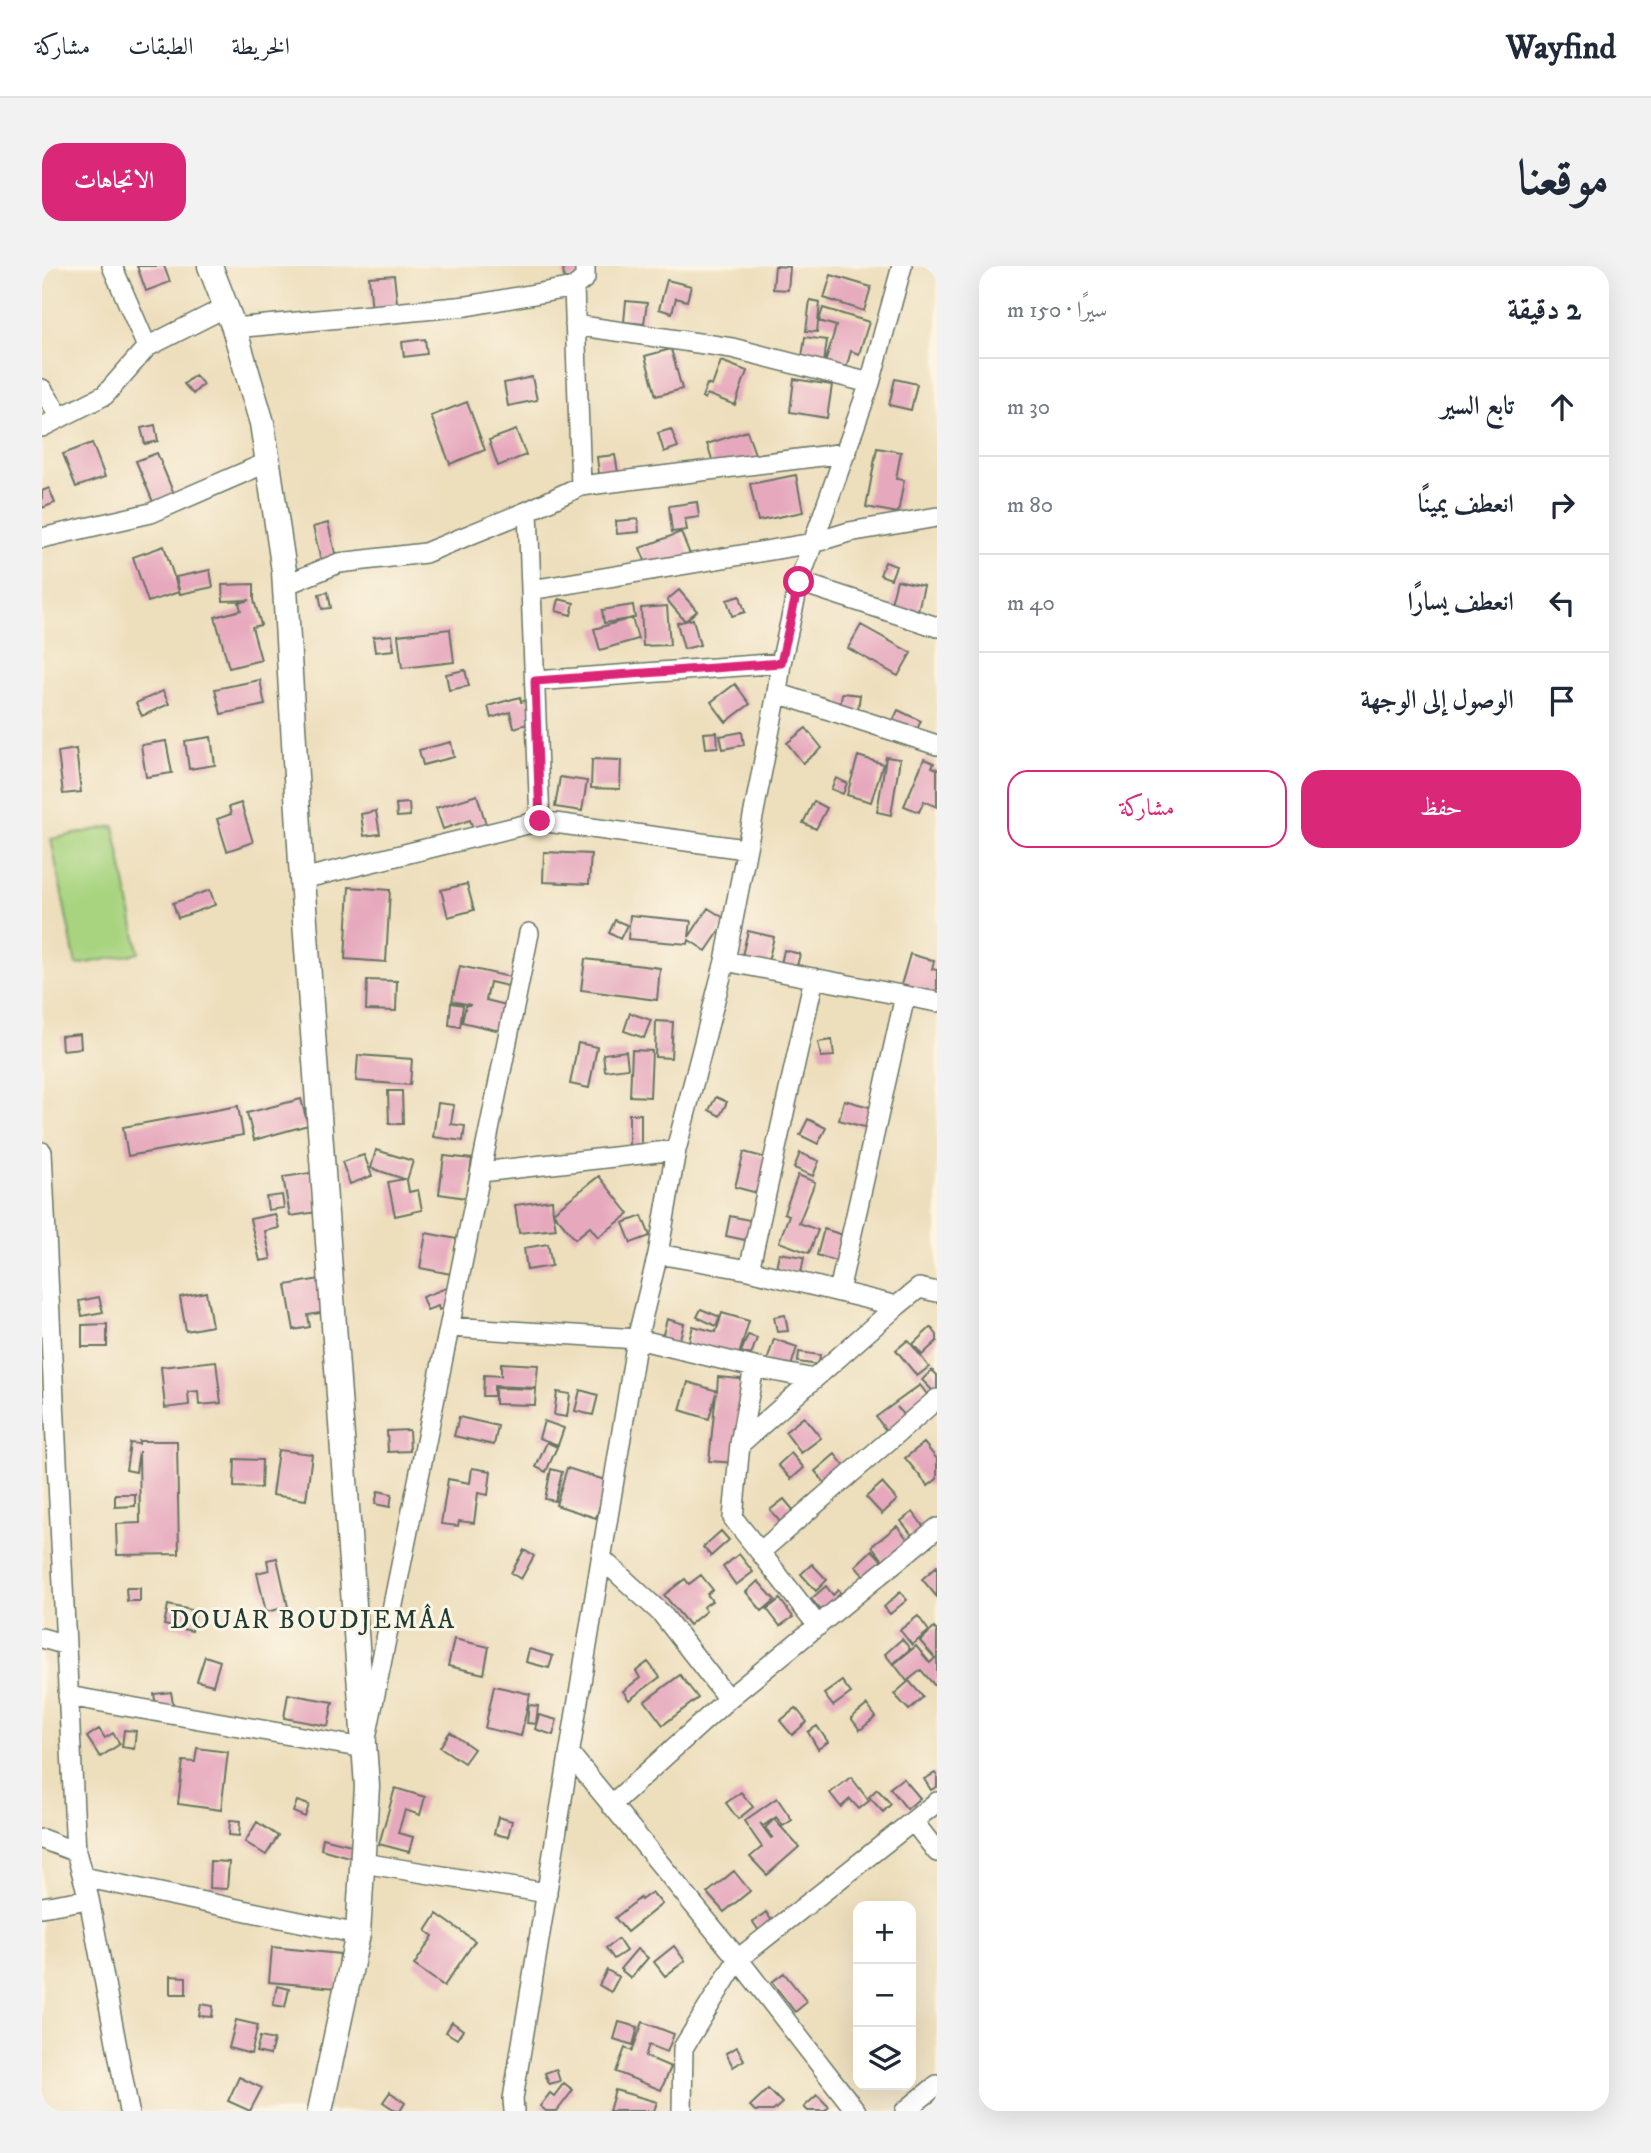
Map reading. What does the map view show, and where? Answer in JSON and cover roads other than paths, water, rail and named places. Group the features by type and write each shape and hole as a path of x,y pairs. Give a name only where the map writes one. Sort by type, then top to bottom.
{"street":[{"path":"112,266 147,347"},
{"path":"210,266 230,318 262,423 285,584 302,879 367,1786 358,1934 320,2111"},
{"path":"42,427 105,395 147,347 230,318 467,306 574,288 585,278 585,266"},
{"path":"514,2111 513,2099 637,1339 658,1254 676,1150 725,961 781,663 799,582 870,383 902,266"},
{"path":"574,288 581,486"},
{"path":"575,325 732,348 870,383"},
{"path":"42,389 61,416"},
{"path":"285,584 340,563 425,553 581,486 846,453"},
{"path":"42,538 151,513 268,462"},
{"path":"528,511 540,821"},
{"path":"531,590 813,543 849,532 937,517"},
{"path":"799,582 937,627"},
{"path":"535,681 781,663"},
{"path":"777,693 937,745"},
{"path":"302,879 540,821 745,849"},
{"path":"364,1748 529,933"},
{"path":"725,961 937,1002"},
{"path":"749,1270 814,978"},
{"path":"839,1291 905,996"},
{"path":"481,1172 676,1150"},
{"path":"42,1152 76,1852 89,1899 129,2111"},
{"path":"658,1254 749,1270 897,1306"},
{"path":"740,1444 919,1288 937,1292"},
{"path":"450,1327 637,1339 814,1379"},
{"path":"754,1367 740,1444 733,1518 818,1626"},
{"path":"760,1552 937,1399"},
{"path":"611,1805 728,1699 937,1528"},
{"path":"601,1558 662,1614 728,1699"},
{"path":"42,1638 66,1645"},
{"path":"68,1696 364,1748"},
{"path":"570,1754 738,1959 856,2111"},
{"path":"682,2111 683,2048 738,1959 937,1802"},
{"path":"914,1821 937,1852"},
{"path":"42,1839 76,1852"},
{"path":"363,1863 547,1893"},
{"path":"83,1877 358,1934"},
{"path":"42,1907 89,1899"},
{"path":"905,2111 937,2085"}],"district":[{"name":"DOUAR BOUDJEMÂA","path":"313,1620"}]}
